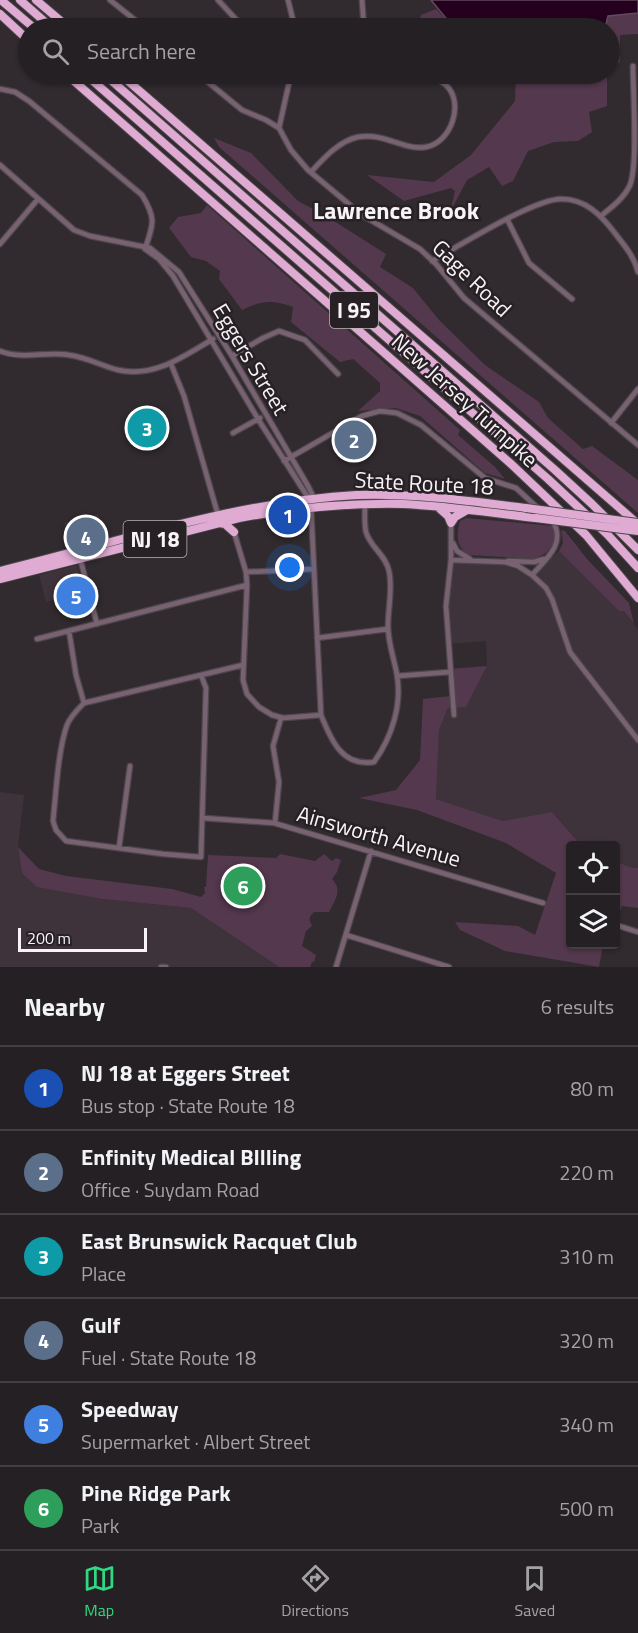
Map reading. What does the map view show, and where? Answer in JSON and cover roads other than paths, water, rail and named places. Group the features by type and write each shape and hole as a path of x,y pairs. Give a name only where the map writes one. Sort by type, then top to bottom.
{"highway":[{"path":"1,0 22,18"},
{"path":"20,0 41,18"},
{"path":"36,0 57,18"},
{"path":"0,14 18,31"},
{"name":"New Jersey Turnpike","path":"77,84 517,470 586,535 638,598"},
{"name":"New Jersey Turnpike","path":"96,84 548,479 638,568"},
{"name":"New Jersey Turnpike","path":"115,84 555,470 638,550"},
{"name":"New Jersey Turnpike","path":"132,84 638,524"},
{"name":"State Route 18","path":"0,579 218,519 239,518 358,495 449,498 638,524"},
{"name":"State Route 18","path":"0,571 218,519 310,504 405,504 638,531"},
{"path":"439,507 451,522 467,510"},
{"path":"234,532 234,524 239,518"},
{"path":"218,519 234,532"}],"street":[{"path":"110,0 132,18"},
{"path":"218,0 235,18"},
{"path":"288,0 293,18"},
{"path":"362,0 363,18"},
{"path":"602,215 619,201 628,189 635,170 633,66"},
{"path":"210,84 242,110 279,128 289,84"},
{"path":"311,172 337,147 358,137 379,137 419,147 436,144 445,136 453,122 454,110 450,90 443,84"},
{"path":"0,90 15,92 29,100 142,195 151,209 154,222 145,249"},
{"name":"Gage Road","path":"279,128 291,150 311,172 362,215 420,249 464,298 638,445"},
{"name":"Eggers Street","path":"0,165 74,230 145,249 165,266 310,504"},
{"path":"0,244 38,199"},
{"path":"432,261 535,205 561,199 583,204 602,215 632,256 638,272"},
{"path":"507,219 529,263 572,299"},
{"name":"Eggers Street","path":"145,249 150,248 170,263 193,292 312,494 310,504"},
{"path":"632,256 638,253"},
{"path":"185,296 193,292"},
{"path":"231,356 279,331 305,340 338,374"},
{"path":"0,351 20,356 70,355 119,370 131,371 171,364 218,336"},
{"path":"171,364 184,396 218,519"},
{"path":"610,423 638,389"},
{"path":"284,461 362,416 380,411 405,416 421,425 485,478 516,488 523,493 553,523 557,529 557,543 532,575"},
{"path":"233,434 265,416"},
{"path":"310,504 321,716 330,737 339,750 348,758 362,764 374,762 397,713 397,676 390,651 388,629 391,580 389,568 365,531 365,504"},
{"path":"451,522 451,560 446,606 454,715"},
{"path":"234,532 246,573 247,585 243,665 243,681 247,694 266,711 281,718 321,716"},
{"path":"452,540 457,551 473,560"},
{"path":"451,560 534,562 549,556"},
{"path":"80,558 97,624"},
{"path":"492,560 518,566 546,588 570,652 638,740"},
{"path":"246,573 313,569"},
{"path":"37,639 247,585"},
{"path":"317,638 388,629"},
{"path":"69,631 76,675 84,703"},
{"path":"201,675 206,688 201,857 66,841 56,830 52,821 64,736 68,723 84,703 201,675 243,665"},
{"path":"397,676 450,672"},
{"path":"275,823 279,782 273,746 281,718"},
{"path":"119,848 130,766"},
{"name":"Ainsworth Avenue","path":"203,818 275,823 543,903"},
{"path":"336,967 371,851"},
{"path":"620,927 638,932"},
{"path":"346,935 449,967"},
{"path":"161,967 166,967"}],"place":[{"name":"East Brunswick Racquet Club","path":"147,428"},
{"name":"Enfinity Medical BIlling","path":"354,440"},
{"name":"NJ 18 at Eggers Street","path":"288,515"},
{"name":"Gulf","path":"86,537"},
{"name":"Speedway","path":"76,596"},
{"name":"Pine Ridge Park","path":"243,886"}],"district":[{"name":"Lawrence Brook","path":"396,210"}]}
